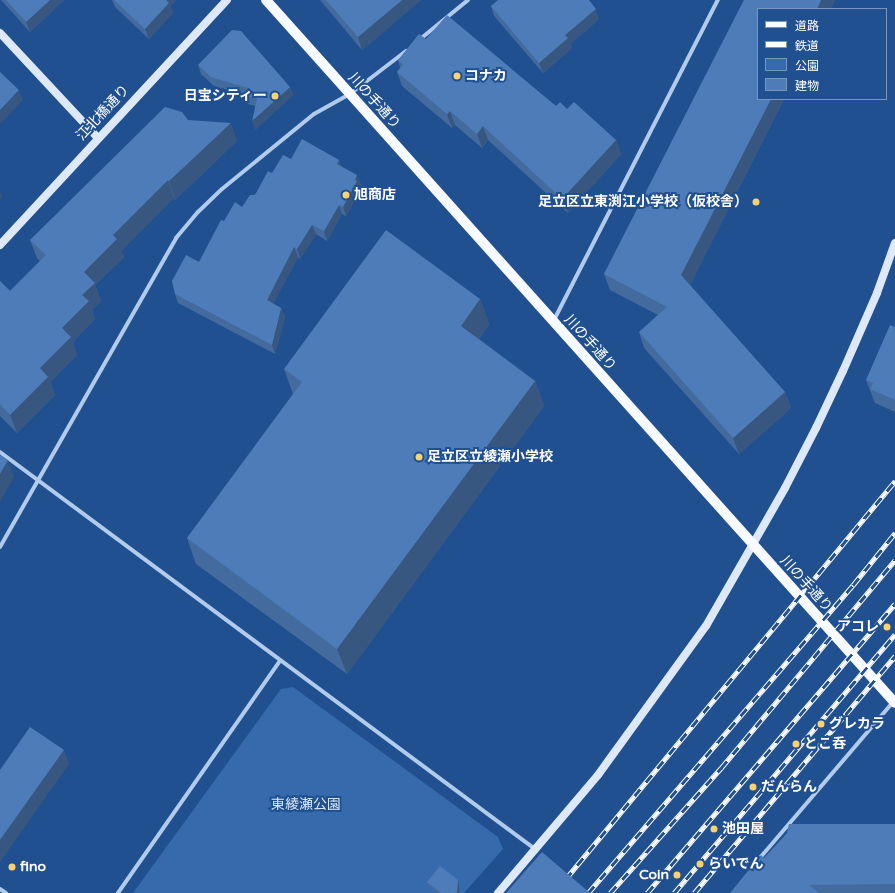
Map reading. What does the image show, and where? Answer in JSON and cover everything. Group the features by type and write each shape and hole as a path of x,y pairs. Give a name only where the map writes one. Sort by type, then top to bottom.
{"main road":[{"name":"川の手通り","path":"266,0 753,545 895,701"}],"street":[{"name":"江北橋通り","path":"0,245 227,0"},
{"path":"415,44 468,0"},
{"path":"553,322 718,0"},
{"path":"0,33 98,138"},
{"path":"0,547 176,238 198,212 222,189 314,114 350,94 409,49"},
{"path":"498,893 598,774 706,626 788,482 843,372 877,293 895,243"},
{"path":"0,452 535,849"},
{"path":"118,893 280,661"},
{"path":"756,863 895,701"},
{"path":"0,889 6,893"}],"green space":[{"name":"東綾瀬公園","path":"293,687 498,837 503,849 464,893 133,893 281,689"}],"building":[{"path":"6,0 50,0 26,22"},
{"path":"114,0 166,0 169,3 145,29"},
{"path":"326,0 402,0 358,37"},
{"path":"498,0 589,0 596,9 565,35 568,38 539,63 491,6"},
{"path":"744,0 821,0 817,8 757,8 757,100 770,100 681,275 785,392 733,438 639,332 667,307 604,274"},
{"path":"447,15 556,106 560,102 567,109 574,102 616,140 562,199 483,126 477,134 450,111 447,114 397,72 403,65 398,60 419,34 426,39"},
{"path":"232,30 241,31 290,87 252,121 257,99 244,95 251,89 211,77 198,65"},
{"path":"0,72 19,90 0,110"},
{"path":"165,107 182,112 188,120 231,123 169,181 168,180 113,235 117,239 84,272 95,283 82,295 89,301 62,328 71,337 40,368 48,377 10,415 0,404 0,281 10,291 46,255 30,240"},
{"path":"302,139 339,160 337,164 357,175 355,180 357,181 343,207 339,205 324,231 312,225 297,249 294,247 267,300 281,308 272,345 175,294 172,281 186,255 199,262 221,220 224,221 235,202 242,207 250,195 255,195 268,171 272,173 283,155 291,159"},
{"path":"386,230 480,299 461,326 535,381 337,649 187,538 302,382 284,369"},
{"path":"890,325 895,327 895,400 870,389 873,383 866,380"},
{"path":"0,455 8,460 0,474"},
{"path":"30,727 64,750 0,840 0,770"},
{"path":"789,824 895,824 895,884 809,885 819,893 730,893 761,855 764,858 787,833"},
{"path":"542,852 590,893 506,893"},
{"path":"440,866 458,880 457,892 441,893 427,882"}],"railway":[{"path":"554,893 895,481"},
{"path":"588,893 853,585 895,533"},
{"path":"610,893 721,768 895,560"},
{"path":"647,893 895,604"},
{"path":"674,893 895,634"},
{"path":"694,893 895,656"}],"place":[{"name":"コナカ","path":"457,76"},
{"name":"日宝シティー","path":"275,96"},
{"name":"旭商店","path":"346,195"},
{"name":"足立区立東渕江小学校（仮校舎）","path":"756,202"},
{"name":"足立区立綾瀬小学校","path":"419,457"},
{"name":"アコレ","path":"887,627"},
{"name":"グレカラ","path":"821,724"},
{"name":"とこ呑","path":"796,744"},
{"name":"だんらん","path":"753,787"},
{"name":"池田屋","path":"714,829"},
{"name":"らいでん","path":"700,864"},
{"name":"fino","path":"12,867"},
{"name":"Coin","path":"677,875"}]}
